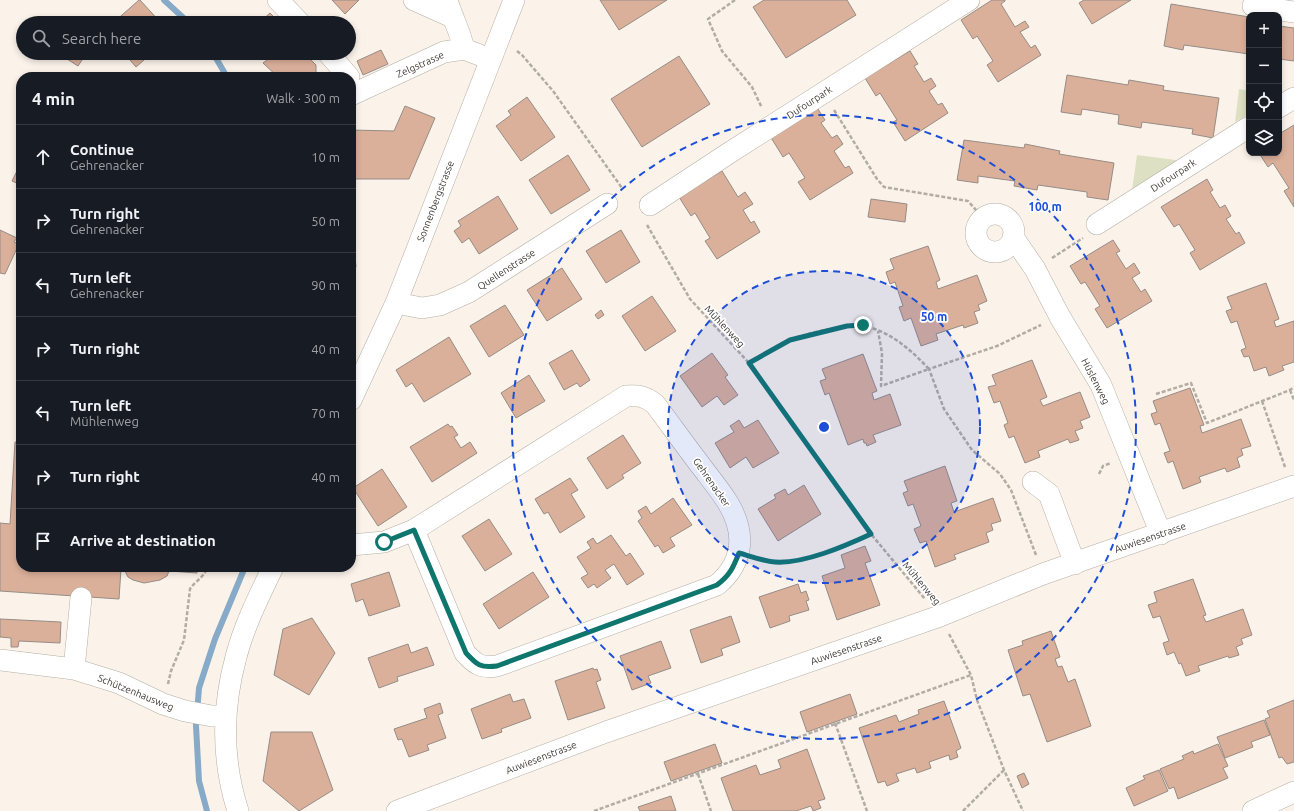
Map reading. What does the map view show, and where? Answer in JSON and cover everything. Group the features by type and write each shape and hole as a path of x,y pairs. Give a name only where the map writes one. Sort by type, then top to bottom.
{"street":[{"path":"278,0 293,16"},
{"path":"414,0 450,9 460,32 464,49"},
{"name":"Sonnenbergstrasse","path":"356,389 396,303 514,0"},
{"name":"Dufourpark","path":"648,215 770,126 969,0"},
{"path":"1252,6 1294,12"},
{"name":"Zelgstrasse","path":"356,84 444,52 464,49 490,59"},
{"path":"333,60 343,72"},
{"path":"1282,105 1294,98"},
{"name":"Dufourpark","path":"1097,224 1246,128"},
{"name":"Quellenstrasse","path":"396,303 422,308 440,305 470,292 607,204"},
{"path":"995,214 1007,218 1013,230 1011,242 1001,250 990,251 984,248 977,239 976,234 979,222 983,218 995,214"},
{"name":"Hüslenweg","path":"1013,237 1035,269 1060,317 1101,385 1161,534"},
{"name":"Gehrenacker","path":"356,545 384,542 414,530 626,396 638,395 647,398 655,404 728,502 737,522 740,537 739,553 732,571 717,585 497,666 486,667 475,663 466,653 414,530"},
{"name":"Auwiesenstrasse","path":"398,811 419,807 606,732 940,616 1043,574 1161,534 1291,479"},
{"path":"1033,482 1049,494 1075,564"},
{"path":"238,811 228,770 225,733 215,715 230,683 236,656 256,604 271,572"},
{"path":"74,669 81,598"},
{"name":"Schützenhausweg","path":"0,660 74,669 119,683 163,704 185,711 215,715"},
{"path":"1253,811 1294,792"}],"path":[{"path":"735,0 708,19 722,51 752,87 770,126"},
{"path":"513,49 522,55 553,92 625,192"},
{"path":"823,93 877,179 884,187 968,201 983,218"},
{"name":"Mühlenweg","path":"648,215 690,299 749,363 871,534 940,616 971,675 977,700 1004,770 1023,811"},
{"path":"1035,269 1095,231 1097,224"},
{"path":"878,331 882,353 881,386 997,346 1060,317"},
{"path":"749,363 790,340 847,326 863,325 896,339 917,356 929,369 944,409 972,450 1000,474 1011,490 1036,556"},
{"path":"1156,394 1191,383 1207,423 1290,390 1294,387"},
{"path":"1290,390 1294,400"},
{"path":"1262,401 1291,479"},
{"path":"739,553 774,562 793,561 840,548 871,534"},
{"path":"163,704 171,671 184,640 190,589 194,582 202,577 205,572"},
{"path":"594,811 971,675"},
{"path":"835,724 867,811"},
{"path":"963,811 1004,770"},
{"path":"698,774 711,811"}],"green space":[{"path":"1239,89 1246,90 1246,116 1235,122"},
{"path":"1137,155 1183,161 1132,190"}],"building":[{"path":"139,0 155,16 121,16"},
{"path":"332,0 359,0 345,14"},
{"path":"600,0 667,0 619,30"},
{"path":"764,0 847,0 856,15 786,58 753,7"},
{"path":"992,0 1005,0 1001,4 1015,27 1025,21 1029,27 1020,32 1031,48 1035,45 1041,55 998,82 987,65 993,61 977,36 973,39 961,20"},
{"path":"1084,0 1131,0 1092,24 1079,3"},
{"path":"1171,4 1246,16 1246,54 1184,45 1183,50 1164,46"},
{"path":"1282,26 1294,28 1294,61 1282,59"},
{"path":"381,50 388,64 363,75 357,61"},
{"path":"910,51 918,64 914,66 924,82 931,78 936,86 929,91 938,105 942,103 948,113 905,141 893,122 897,120 880,93 876,96 865,78"},
{"path":"679,56 710,104 642,147 611,99"},
{"path":"69,60 82,60 78,66"},
{"path":"130,60 144,60 136,67"},
{"path":"267,60 311,60 316,65 316,72 273,72 263,63"},
{"path":"1067,75 1128,85 1129,80 1164,86 1163,90 1219,98 1213,138 1192,134 1193,129 1142,122 1141,128 1118,124 1119,115 1082,109 1081,115 1061,112"},
{"path":"527,97 555,137 521,161 496,126 511,115 508,111"},
{"path":"405,106 435,118 409,179 356,179 356,130 394,131"},
{"path":"816,106 825,120 821,123 832,138 837,135 843,144 834,151 845,168 849,166 853,173 810,200 798,182 805,178 789,153 783,157 770,136"},
{"path":"1294,125 1294,207 1284,191 1289,188 1273,163 1268,167 1261,156 1282,156 1282,132"},
{"path":"964,140 1024,148 1025,144 1060,151 1059,154 1114,163 1108,200 1087,197 1087,192 1038,185 1037,190 1014,186 1015,181 978,176 978,183 957,180"},
{"path":"568,155 590,190 551,214 529,180"},
{"path":"722,171 738,197 745,192 753,204 743,210 751,223 754,221 760,232 717,259 705,241 710,238 695,213 691,216 679,197"},
{"path":"16,173 16,183 12,181"},
{"path":"1207,179 1213,190 1210,192 1220,208 1225,205 1231,216 1226,219 1236,234 1239,232 1245,243 1200,270 1190,253 1195,250 1179,224 1174,227 1161,207"},
{"path":"498,196 518,229 479,254 469,238 462,243 454,231 461,226 458,221"},
{"path":"871,199 907,204 905,222 868,217"},
{"path":"0,230 16,238 14,242 16,243 16,250 5,274 0,273"},
{"path":"621,230 640,262 606,283 586,251"},
{"path":"1113,240 1120,251 1116,253 1126,269 1134,263 1140,273 1132,278 1141,292 1145,289 1152,301 1107,328 1095,309 1100,306 1085,282 1081,284 1070,266"},
{"path":"928,246 940,280 936,282 938,289 977,275 987,301 978,305 980,310 974,312 978,323 964,328 963,325 936,334 938,340 921,346 911,318 904,321 899,307 903,306 895,282 890,284 886,272 894,269 890,259"},
{"path":"562,268 582,299 547,321 527,290"},
{"path":"1266,283 1279,319 1274,321 1276,327 1294,321 1294,362 1282,366 1284,370 1269,376 1266,367 1254,371 1249,356 1244,357 1241,350 1246,348 1237,321 1231,323 1226,311 1232,309 1227,297"},
{"path":"652,296 676,331 645,351 622,316"},
{"path":"505,305 524,335 489,357 470,326"},
{"path":"601,310 604,315 598,319 595,315"},
{"path":"449,337 471,374 424,402 412,383 406,387 396,370"},
{"path":"572,350 590,380 580,387 577,383 564,390 549,363"},
{"path":"712,353 728,375 725,377 738,395 724,405 717,396 702,407 680,376"},
{"path":"863,354 877,391 872,393 874,400 890,394 901,425 873,435 876,442 867,446 863,439 848,445 829,393 825,395 820,381 826,379 822,369"},
{"path":"1032,360 1047,397 1040,400 1043,406 1080,392 1090,417 1080,421 1083,428 1075,431 1079,440 1070,443 1068,439 1038,451 1040,457 1025,463 1014,436 1009,438 1004,425 1008,423 1000,401 994,403 988,387 996,385 992,375"},
{"path":"529,375 545,401 516,418 501,393"},
{"path":"1190,388 1204,425 1200,426 1202,433 1241,419 1251,446 1241,449 1243,455 1237,458 1240,467 1227,472 1225,468 1199,477 1201,482 1183,489 1173,461 1168,463 1164,453 1170,451 1160,423 1155,425 1151,414 1157,412 1153,401"},
{"path":"739,420 744,428 758,420 779,453 753,468 746,457 730,468 715,443 734,432 730,426"},
{"path":"448,424 450,427 452,426 458,435 454,437 461,448 470,442 477,453 432,482 410,447"},
{"path":"623,435 641,463 622,475 624,478 607,489 587,458"},
{"path":"16,442 16,572 121,572 119,599 0,591 0,523 10,524"},
{"path":"945,466 957,501 951,503 954,512 993,498 1001,521 991,524 993,530 986,533 989,542 954,555 956,559 935,567 926,541 920,543 914,529 921,526 913,504 908,506 903,493 908,491 904,481"},
{"path":"382,469 407,507 378,526 356,493 356,486"},
{"path":"570,478 578,490 571,494 585,517 560,533 548,512 544,514 535,499"},
{"path":"804,485 821,514 778,541 758,509 776,498 774,495 785,489 788,495"},
{"path":"673,498 692,525 670,538 675,546 663,553 658,545 655,547 638,521 642,518 638,511 646,506 651,514"},
{"path":"489,519 512,554 485,571 462,536"},
{"path":"611,535 626,556 630,553 644,574 627,585 614,564 605,570 611,578 597,588 594,584 588,588 581,578 588,574 577,557 591,548 587,542 593,538 597,544"},
{"path":"865,546 871,561 865,563 880,605 837,620 822,576 845,568 841,555"},
{"path":"126,572 169,572 167,576 160,580 144,583 128,577"},
{"path":"389,572 400,606 369,616 363,599 356,602 351,584"},
{"path":"533,572 549,597 499,629 483,604"},
{"path":"1193,579 1206,615 1203,616 1206,622 1243,609 1252,635 1241,639 1243,644 1236,647 1239,655 1229,658 1228,656 1198,666 1200,671 1186,676 1181,663 1179,664 1174,652 1167,655 1163,643 1169,641 1160,616 1153,618 1148,605 1157,602 1154,592"},
{"path":"798,584 801,593 806,591 809,600 806,601 809,610 789,616 790,621 770,628 759,597"},
{"path":"731,616 740,642 721,649 723,655 701,663 690,630"},
{"path":"312,618 335,653 309,695 274,675 283,629"},
{"path":"0,619 61,622 60,643 19,641 18,647 11,647 11,638 0,637"},
{"path":"1051,631 1060,657 1055,659 1058,667 1062,666 1068,682 1075,679 1091,726 1047,742 1030,694 1023,696 1008,650 1023,645 1022,641"},
{"path":"661,641 671,668 648,676 651,683 632,690 620,656"},
{"path":"408,644 411,653 427,647 434,665 397,677 398,681 379,688 368,658"},
{"path":"593,668 594,670 597,669 601,680 596,682 605,708 568,720 555,681"},
{"path":"510,694 513,702 524,699 531,718 501,729 502,732 482,739 471,709"},
{"path":"850,694 857,714 807,732 800,712"},
{"path":"1294,700 1294,762 1287,764 1282,757 1279,758 1265,719 1270,717 1267,711"},
{"path":"944,701 961,748 956,751 958,757 950,760 949,755 929,762 931,768 917,773 915,768 896,774 899,781 887,786 885,781 878,783 859,728 896,715 899,722 919,714 918,710"},
{"path":"440,703 443,713 438,715 446,738 427,745 429,750 409,757 402,739 398,740 394,729 427,718 424,709"},
{"path":"1264,720 1270,735 1251,742 1253,747 1225,758 1217,737"},
{"path":"271,732 312,732 333,790 299,811 263,781"},
{"path":"715,744 722,763 671,781 664,762"},
{"path":"1218,744 1228,766 1223,768 1228,778 1178,799 1174,787 1169,789 1160,769 1184,759 1182,756 1193,751 1194,754"},
{"path":"807,749 825,799 818,801 821,808 813,811 811,806 796,811 733,811 721,778 756,765 760,775 781,768 778,760"},
{"path":"1159,770 1168,791 1134,806 1126,788 1145,779 1143,776"},
{"path":"1024,773 1029,784 1022,788 1017,776"},
{"path":"671,796 676,811 640,811 638,807"}],"waterway":[{"path":"164,0 181,16"},
{"path":"217,60 224,72"},
{"path":"207,811 199,781 196,726 199,688 215,639 243,572"}],"route":[{"path":"384,542 414,530 466,653 475,663 486,667 497,666 717,585 732,571 739,553 774,562 793,561 840,548 871,534 749,363 790,340 847,326 863,325"}]}
